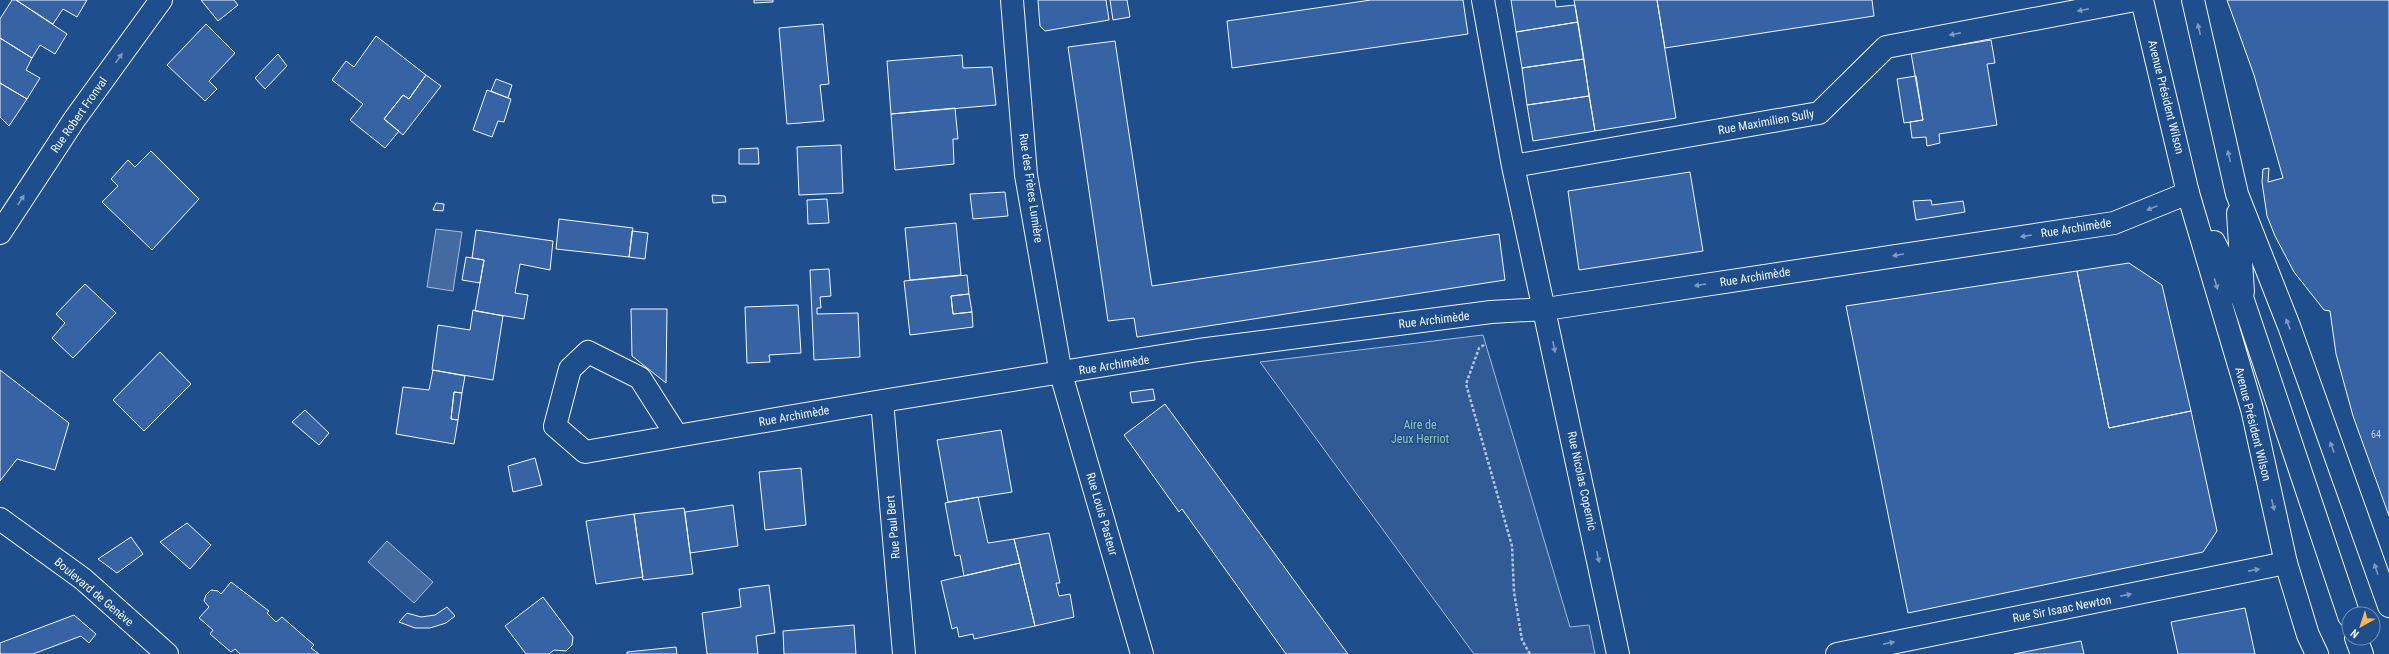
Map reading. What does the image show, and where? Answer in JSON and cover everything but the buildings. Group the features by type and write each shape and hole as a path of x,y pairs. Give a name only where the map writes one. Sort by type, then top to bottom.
{"street":[{"name":"Rue Robert Fronval","path":"0,233 74,120 161,0"},
{"name":"Rue des Frères Lumière","path":"1012,0 1026,175 1061,374"},
{"path":"1483,0 1513,166 1546,309"},
{"name":"Rue Maximilien Sully","path":"1513,166 1819,113 1886,47 2135,0"},
{"name":"Avenue Président Wilson","path":"2142,0 2188,193 2252,409 2286,563 2313,648"},
{"name":"Avenue Président Wilson","path":"2193,0 2237,194 2288,326 2389,606"},
{"name":"Rue Archimède","path":"677,436 640,378 588,352 570,369 555,426 585,452 882,401 1061,374 1200,350 1491,312 1546,309 2114,223 2188,193"},
{"name":"Avenue Président Wilson","path":"2188,193 2243,300 2346,606"},
{"name":"Avenue Président Wilson","path":"2237,194 2243,300"},
{"name":"Rue Nicolas Copernic","path":"1546,309 1618,654"},
{"name":"Rue Louis Pasteur","path":"1061,374 1141,654"},
{"name":"Rue Paul Bert","path":"882,401 904,654"},
{"name":"Boulevard de Genève","path":"0,519 83,579 167,654"},
{"name":"Rue Sir Isaac Newton","path":"1837,654 2286,563"}],"path":[{"path":"1488,342 1479,348 1466,384 1512,546 1514,592 1522,640 1530,654"}],"shaded area":[{"path":"436,229 462,232 453,291 427,287"},
{"name":"Aire de Jeux Herriot","path":"1483,335 1570,627 1589,625 1595,654 1474,654 1260,362"},
{"path":"387,541 433,582 414,603 368,562"}]}
